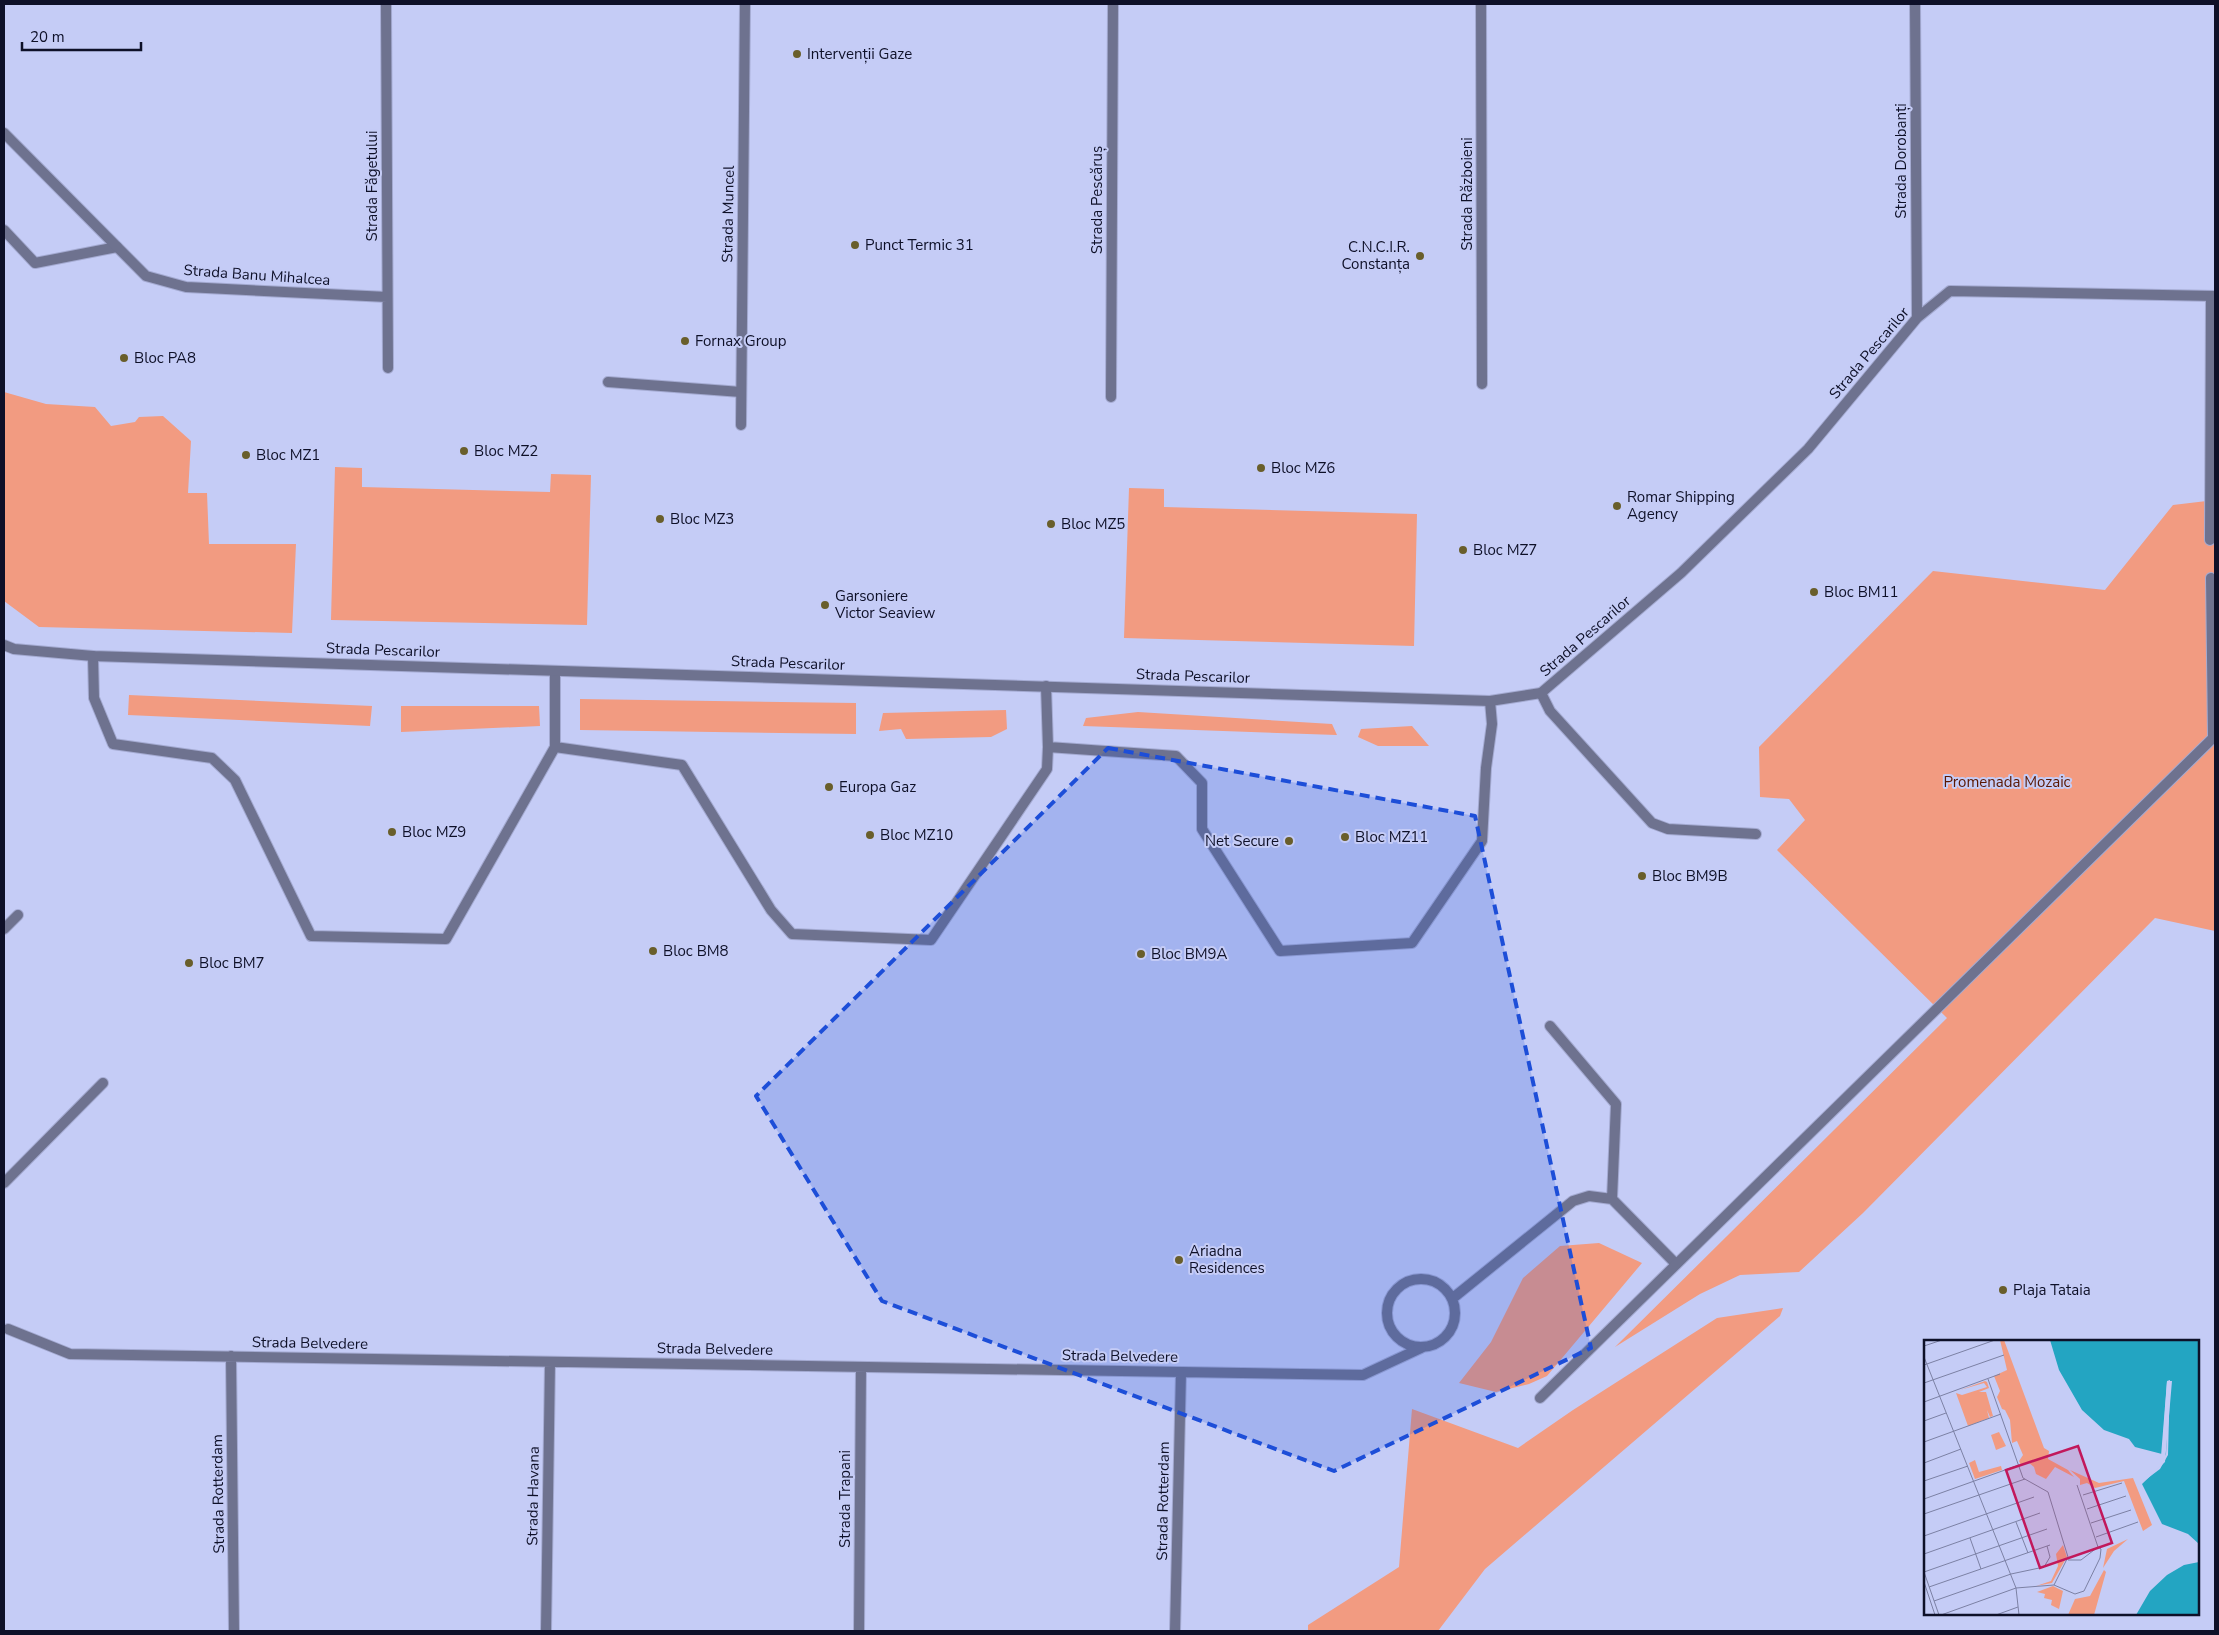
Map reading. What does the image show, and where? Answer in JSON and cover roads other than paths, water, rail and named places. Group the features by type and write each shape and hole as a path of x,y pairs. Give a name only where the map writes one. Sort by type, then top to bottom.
{"street":[{"name":"Strada Făgetului","path":"386,4 388,368"},
{"name":"Strada Muncel","path":"741,426 745,4"},
{"name":"Strada Pescăruș","path":"1112,396 1114,4"},
{"name":"Strada Războieni","path":"1481,4 1482,384"},
{"name":"Strada Dorobanți","path":"1915,4 1917,318"},
{"name":"Strada Banu Mihalcea","path":"4,134 146,276 186,287 387,296"},
{"path":"4,230 35,263 117,247"},
{"name":"Strada Pescarilor","path":"4,645 14,649 93,656 1490,701 1542,694 1681,573 1808,448 1917,318 1950,291 2213,296"},
{"path":"2210,540 2213,296"},
{"path":"608,382 741,392"},
{"path":"1540,1398 2214,736 2211,578"},
{"path":"93,656 94,698 113,744 212,758 235,780 311,936 446,939 556,747 555,671"},
{"path":"556,747 682,764 771,910 792,934 931,940 1047,769 1046,686"},
{"path":"1542,694 1550,711 1652,823 1668,829 1756,834"},
{"path":"1048,747 1176,756 1202,784 1202,829 1280,951 1412,943 1482,841 1486,768 1492,724 1490,701"},
{"path":"4,929 18,915"},
{"path":"1550,1026 1616,1104 1612,1199"},
{"path":"4,1183 103,1083"},
{"path":"1421,1348 1405,1344 1397,1338 1390,1328 1387,1317 1391,1296 1406,1282 1422,1278 1437,1282 1453,1298 1573,1201 1589,1196 1612,1199 1676,1264"},
{"name":"Strada Belvedere","path":"5,1327 70,1354 1362,1375 1445,1339 1454,1325 1456,1312 1453,1298"},
{"name":"Strada Rotterdam","path":"231,1356 234,1631"},
{"name":"Strada Havana","path":"546,1631 550,1362"},
{"name":"Strada Trapani","path":"859,1631 861,1367"},
{"name":"Strada Rotterdam","path":"1175,1631 1181,1372"}],"place":[{"name":"Intervenții Gaze","path":"797,54"},
{"name":"Punct Termic 31","path":"855,245"},
{"name":"C.N.C.I.R. Constanța","path":"1420,256"},
{"name":"Fornax Group","path":"685,341"},
{"name":"Bloc PA8","path":"124,358"},
{"name":"Bloc MZ2","path":"464,451"},
{"name":"Bloc MZ1","path":"246,455"},
{"name":"Bloc MZ6","path":"1261,468"},
{"name":"Romar Shipping Agency","path":"1617,506"},
{"name":"Bloc MZ3","path":"660,519"},
{"name":"Bloc MZ5","path":"1051,524"},
{"name":"Bloc MZ7","path":"1463,550"},
{"name":"Bloc BM11","path":"1814,592"},
{"name":"Garsoniere Victor Seaview","path":"825,605"},
{"name":"Europa Gaz","path":"829,787"},
{"name":"Bloc MZ9","path":"392,832"},
{"name":"Bloc MZ10","path":"870,835"},
{"name":"Bloc MZ11","path":"1345,837"},
{"name":"Net Secure","path":"1289,841"},
{"name":"Bloc BM9B","path":"1642,876"},
{"name":"Bloc BM8","path":"653,951"},
{"name":"Bloc BM9A","path":"1141,954"},
{"name":"Bloc BM7","path":"189,963"},
{"name":"Ariadna Residences","path":"1179,1260"},
{"name":"Plaja Tataia","path":"2003,1290"}],"park label":[{"name":"Promenada Mozaic","path":"2007,782"}]}
